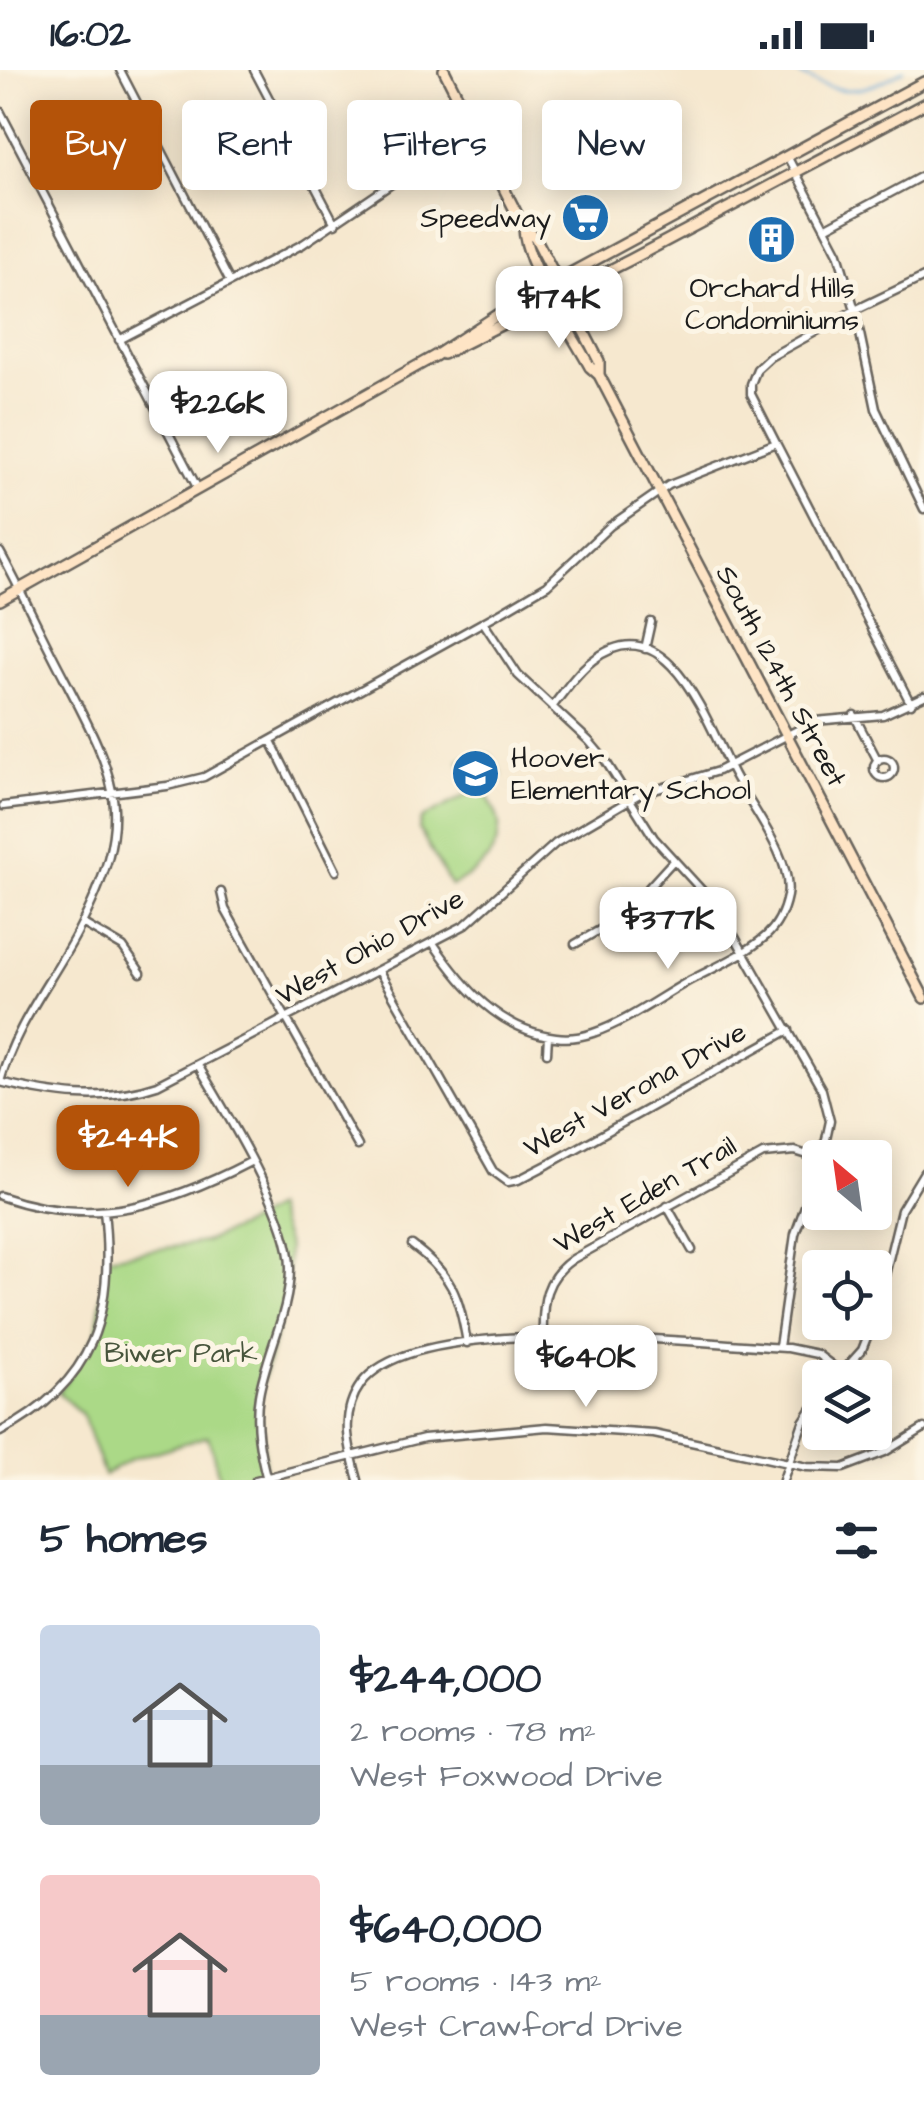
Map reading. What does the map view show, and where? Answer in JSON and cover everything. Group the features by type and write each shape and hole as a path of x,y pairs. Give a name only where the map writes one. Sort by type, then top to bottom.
{"main road":[{"name":"South 124th Street","path":"444,70 460,100"},
{"path":"0,603 436,356 546,286 924,82"},
{"path":"436,356 456,350 924,104"},
{"name":"South 124th Street","path":"505,190 552,300 590,367 600,374"},
{"name":"South 124th Street","path":"524,228 535,237 558,280 659,491 924,998"}],"street":[{"path":"120,70 230,282"},
{"path":"254,70 335,224"},
{"path":"0,111 198,489"},
{"path":"786,155 842,265 876,409 924,508"},
{"path":"825,228 924,175"},
{"path":"119,340 335,224 383,190"},
{"path":"911,704 751,394 751,384 757,368 770,357 924,277"},
{"path":"4,806 192,781 354,695 547,584 610,526 659,491 698,471 776,443"},
{"path":"0,552 105,759 115,814 112,846 82,924 22,1022 0,1082"},
{"path":"483,622 518,675 589,742 654,838 721,914 828,1106 826,1140"},
{"path":"645,649 651,622"},
{"path":"433,943 455,974 491,1011 531,1032 576,1037 600,1030 744,951 764,937 778,920 786,898 787,877 780,854 684,680 666,659 645,649 618,648 588,664 552,707"},
{"name":"West Ohio Drive","path":"0,1082 51,1094 112,1095 157,1085 433,943 476,916 556,844 650,789 705,776 815,721 883,714 924,696"},
{"path":"854,715 878,761"},
{"path":"271,741 336,871"},
{"path":"576,944 622,917 674,862"},
{"path":"221,892 226,909 358,1146"},
{"path":"82,924 114,940 141,973"},
{"name":"West Verona Drive","path":"379,970 483,1154 502,1180 518,1180 549,1164 789,1030"},
{"path":"546,1053 548,1036"},
{"path":"198,1064 278,1216 290,1258 287,1297 258,1398 260,1448 267,1479"},
{"name":"West Eden Trail","path":"544,1334 546,1290 557,1272 573,1258 764,1154 802,1153"},
{"path":"0,1196 44,1208 104,1211 168,1200 250,1162"},
{"path":"892,1250 902,1210 924,1172"},
{"path":"667,1206 692,1250"},
{"path":"0,1432 47,1403 89,1351 106,1294 104,1211"},
{"path":"779,1348 795,1234 802,1214"},
{"path":"412,1245 440,1268 454,1288 467,1343"},
{"path":"358,1480 347,1429 352,1402 372,1373 414,1353 544,1334 779,1348 817,1354 823,1360"},
{"path":"784,1480 802,1425"},
{"path":"256,1480 351,1455 462,1433 563,1427 667,1436 816,1468 853,1466 924,1428"}],"green space":[{"path":"484,753 492,756 502,775 487,784 482,777 472,783 459,761 471,754 480,760"},
{"path":"482,787 498,819 496,845 477,869 451,886 419,829 421,819"},
{"name":"Biwer Park","path":"274,1208 288,1248 285,1303 258,1398 266,1477 220,1480 208,1436 132,1459 104,1475 82,1414 58,1393 96,1334 107,1257 204,1242"}],"waterway":[{"path":"792,70 823,85 849,90 874,85 904,70"}],"place":[{"name":"Speedway","path":"586,218"},
{"name":"Orchard Hills Condominiums","path":"772,240"},
{"name":"Hoover Elementary School","path":"476,774"}]}
